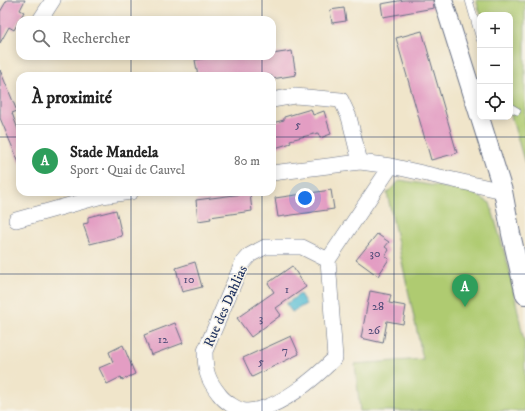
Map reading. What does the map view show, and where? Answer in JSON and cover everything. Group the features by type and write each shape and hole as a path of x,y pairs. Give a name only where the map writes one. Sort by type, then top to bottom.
{"street":[{"path":"42,16 52,0"},
{"path":"443,0 503,191 525,295"},
{"path":"276,99 295,96 341,100 349,117 360,162"},
{"path":"276,172 360,162 391,166 503,191"},
{"path":"328,260 391,166"},
{"path":"16,220 102,196"},
{"name":"Rue des Dahlias","path":"266,247 302,247 328,260 335,358 314,380 271,405 246,411 230,404 208,381 205,364 205,352 242,264 250,255 266,247"}],"lane":[{"path":"469,0 477,28"},
{"path":"513,109 517,111"}],"green space":[{"path":"476,0 525,0 525,164 512,120 513,12 480,12"},
{"path":"400,180 471,192 490,203 509,268 525,346 525,411 360,411 355,364 423,359 387,193"}],"water":[{"path":"300,294 306,304 292,312 286,304"}],"building":[{"path":"7,0 25,0 20,10 24,12 22,16 16,16 16,26 14,30 9,27 0,43 0,12"},
{"path":"404,0 433,0 434,8 383,17 381,4"},
{"path":"344,8 346,21 332,23 330,10"},
{"path":"422,31 457,153 431,160 396,38"},
{"path":"292,51 296,75 276,78 276,72 197,72 195,60 276,60 276,53"},
{"path":"0,70 16,109 16,111 12,113 16,124 16,156 0,118"},
{"path":"311,109 313,115 324,111 331,134 320,138 318,133 290,140 291,143 276,148 276,122 284,120 284,117"},
{"path":"331,190 334,209 278,217 275,198"},
{"path":"227,196 250,196 252,211 210,217 211,219 198,221 196,200"},
{"path":"116,210 122,236 90,244 83,224 88,223 88,217"},
{"path":"377,234 389,242 385,247 389,250 385,256 389,259 378,276 356,260"},
{"path":"195,262 202,287 182,292 176,268"},
{"path":"292,266 306,287 276,308 281,315 251,337 237,318 274,292 268,283"},
{"path":"370,291 391,295 389,303 406,306 403,324 387,321 383,343 361,338"},
{"path":"175,323 183,343 151,355 144,335"},
{"path":"291,336 299,354 252,377 243,358"},
{"path":"123,345 135,374 122,380 121,377 107,384 99,368 113,362 109,352"}],"place":[{"name":"Stade Mandela","path":"465,307"}]}
